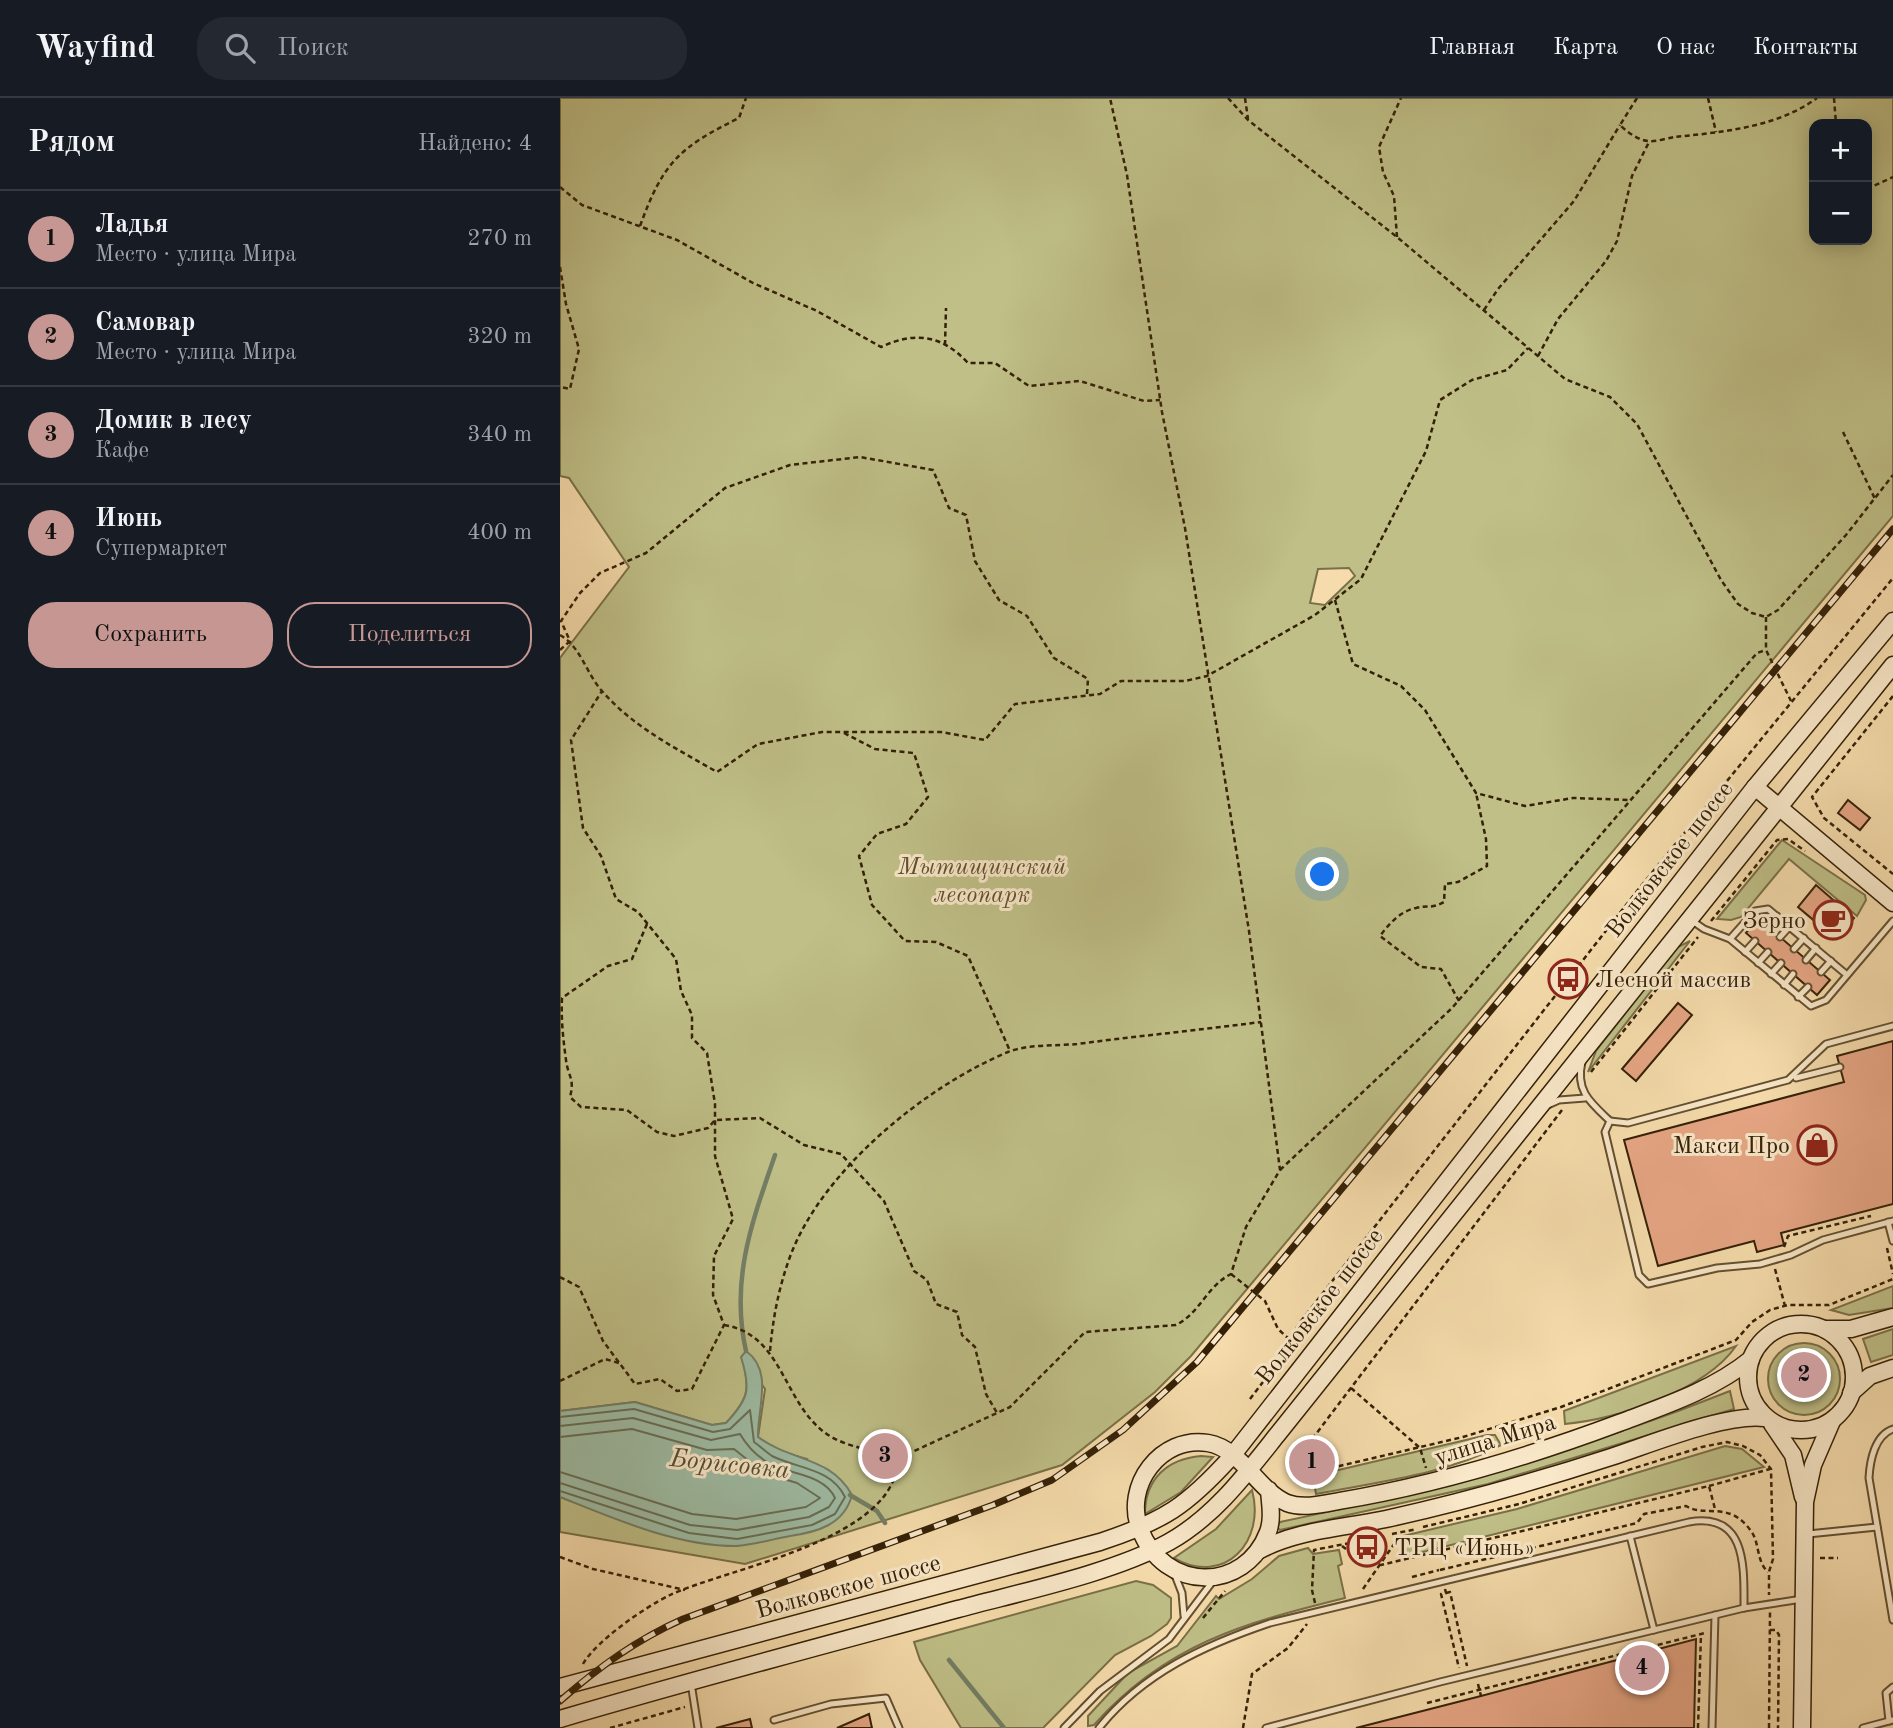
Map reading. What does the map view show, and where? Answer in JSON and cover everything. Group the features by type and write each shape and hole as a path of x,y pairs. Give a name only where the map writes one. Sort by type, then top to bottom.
{"main road":[{"name":"Волковское шоссе","path":"567,1685 1140,1529 1182,1506 1233,1456 1755,787 1893,621"},
{"name":"Волковское шоссе","path":"560,1718 1042,1586 1151,1550 1196,1524 1248,1470 1893,665"},
{"path":"1755,787 1893,903"},
{"path":"1802,1728 1804,1503 1793,1455 1750,1390 1751,1359 1763,1338 1781,1327 1809,1323 1824,1329 1851,1329 1893,1317"},
{"path":"1824,1329 1847,1354 1852,1371 1851,1394"},
{"name":"улица Мира","path":"1233,1456 1269,1490 1288,1503 1299,1506 1336,1502 1429,1483 1542,1451 1640,1415 1725,1378 1751,1359"},
{"path":"1768,1421 1798,1430 1823,1426 1832,1421 1845,1407 1851,1394 1870,1376 1893,1368"},
{"name":"улица Мира","path":"1220,1575 1256,1553 1289,1538 1421,1511 1538,1481 1697,1429 1740,1419 1768,1421"},
{"path":"1804,1503 1813,1465 1832,1421"},
{"path":"1220,1575 1196,1577 1174,1572 1151,1550 1140,1529 1136,1509 1137,1495 1145,1472 1159,1457 1182,1445 1205,1443 1233,1456"},
{"path":"1256,1553 1271,1522 1269,1490"}],"lane":[{"path":"1730,939 1758,909 1768,909 1847,975"},
{"path":"1768,926 1777,916"},
{"path":"1688,919 1704,929 1730,939 1807,1005 1821,1004 1893,921"},
{"path":"1780,937 1790,926"},
{"path":"1794,949 1804,938"},
{"path":"1745,952 1755,941"},
{"path":"1806,960 1816,948"},
{"path":"1758,963 1768,952"},
{"path":"1821,972 1831,961"},
{"path":"1771,974 1781,963"},
{"path":"1784,985 1793,974"},
{"path":"1798,997 1808,987"},
{"path":"1788,1080 1826,1044 1893,1026"},
{"path":"1585,1048 1581,1086 1585,1098 1610,1121 1628,1123 1840,1067"},
{"path":"1526,1120 1547,1105 1572,1097 1585,1098"},
{"path":"1610,1121 1605,1132 1607,1149 1639,1275 1648,1284 1773,1260 1797,1253 1823,1240 1891,1222 1893,1241"},
{"path":"1893,1429 1880,1438 1870,1462 1869,1478 1893,1620"},
{"path":"1099,1728 1141,1686 1197,1650 1270,1623 1697,1521 1721,1525 1732,1533 1738,1545 1744,1608"},
{"path":"1804,1534 1838,1533 1877,1527"},
{"path":"1630,1536 1654,1630"},
{"path":"1174,1572 1184,1603 1182,1623"},
{"path":"1064,1728 1100,1691 1169,1639 1199,1596 1220,1575"},
{"path":"1266,1728 1714,1615 1802,1599"},
{"path":"1712,1728 1714,1615"},
{"path":"691,1682 698,1728"},
{"path":"1863,1728 1891,1721 1885,1693 1893,1687"},
{"path":"774,1720 831,1704 886,1698 899,1728"}],"path":[{"path":"640,226 655,183 687,146 738,118 746,98"},
{"path":"1110,98 1127,175 1160,400 1185,528 1262,1022 1280,1170"},
{"path":"1228,98 1248,120 1397,237 1565,379 1609,397 1637,424 1721,580 1738,604 1752,613 1766,617 1778,610 1893,475"},
{"path":"1245,98 1248,120"},
{"path":"1397,237 1394,196 1383,172 1379,148 1401,98"},
{"path":"1484,310 1498,289 1574,201 1637,98"},
{"path":"1708,98 1716,132"},
{"path":"1620,125 1629,133 1649,142 1716,132 1789,114 1817,98"},
{"path":"1834,98 1836,119"},
{"path":"1538,356 1558,319 1606,261 1617,241 1632,176 1649,142"},
{"path":"1872,187 1893,177"},
{"path":"560,187 582,205 677,240 753,283 817,311 881,347 901,337 927,337 954,349 968,363 995,363 1028,386 1080,381 1144,401 1160,400"},
{"path":"560,267 566,304 579,349 570,389 560,387"},
{"path":"945,345 946,308"},
{"path":"1087,695 1088,679 1054,658 1027,617 999,600 975,561 966,515 949,508 933,470 860,457 790,465 725,488 646,553 600,573 580,593 561,621 570,641 602,691 652,735 717,772 758,744 822,732 941,732 985,740 1015,704 1100,694 1121,681 1185,681 1207,676 1269,643 1335,600 1361,579 1387,530 1426,451 1440,400 1472,380 1507,370 1528,348"},
{"path":"1843,432 1875,499"},
{"path":"1250,1399 1285,1353 1289,1339 1543,1010 1790,701 1893,578"},
{"path":"1335,600 1353,664 1401,686 1425,710 1476,793 1486,839 1488,866 1458,882 1445,884 1444,902 1433,909 1416,908 1391,920 1380,936 1421,967 1441,968 1459,1001"},
{"path":"1766,617 1766,650 1790,701"},
{"path":"560,635 570,641"},
{"path":"560,650 570,641"},
{"path":"724,1325 749,1334 769,1352 780,1366 787,1387 824,1432 854,1447 897,1456 955,1435 1010,1407 1085,1332 1176,1325 1188,1319 1218,1280 1231,1274 1246,1227 1280,1170 1459,1001 1757,653 1766,650"},
{"path":"560,1278 579,1287 603,1341 635,1384 660,1379 677,1391 692,1389 724,1325 713,1295 715,1256 733,1220 715,1156 715,1120 708,1053 692,1038 692,1015 681,991 676,959 638,912 616,899 601,856 583,828 570,740 602,691"},
{"path":"1893,696 1812,797 1824,818 1893,874"},
{"path":"842,732 874,749 914,753 928,797 906,824 877,834 859,856 872,905 905,941 936,942 968,956 1010,1051"},
{"path":"1476,793 1525,807 1573,798 1631,800"},
{"path":"1581,1086 1777,840 1788,839 1808,853"},
{"path":"562,998 608,966 632,959 647,924"},
{"path":"560,992 566,1065 574,1081 570,1097 581,1108 628,1110 657,1132 674,1136 708,1128 715,1120 760,1118 804,1144 841,1154 884,1200 914,1271 927,1280 936,1304 957,1312 962,1335 975,1347 986,1394 997,1413"},
{"path":"769,1352 774,1309 792,1252 817,1205 851,1165 909,1110 944,1087 1010,1051 1262,1022"},
{"path":"1572,1097 1300,1455 1297,1470 1307,1475 1420,1448 1561,1407 1737,1340 1758,1317 1785,1306 1829,1305 1893,1279"},
{"path":"1886,1245 1893,1274"},
{"path":"1773,1260 1785,1306"},
{"path":"1231,1274 1265,1301 1278,1329 1289,1339"},
{"path":"560,1381 605,1359 620,1363"},
{"path":"1351,1388 1420,1448 1426,1468"},
{"path":"1437,1524 1519,1504 1717,1443 1744,1446 1760,1455 1771,1469 1774,1559 1769,1572 1769,1728"},
{"path":"567,1685 607,1636 668,1596 806,1548 865,1514 879,1502 896,1477 897,1456"},
{"path":"1340,1545 1362,1561 1381,1565 1771,1469"},
{"path":"1307,1475 1309,1494"},
{"path":"1709,1486 1715,1509"},
{"path":"1243,1728 1252,1674 1288,1648 1317,1612 1312,1590 1314,1550 1402,1532 1362,1591"},
{"path":"560,1557 593,1569 685,1590"},
{"path":"1819,1558 1838,1558"},
{"path":"1412,1577 1440,1570 1446,1593"},
{"path":"1461,1677 1441,1594 1450,1592 1472,1674 1481,1696"},
{"path":"1427,1703 1714,1630"},
{"path":"1770,1630 1776,1630 1779,1635 1778,1728"},
{"path":"1698,1728 1701,1634"},
{"path":"610,1728 694,1704"}],"green space":[{"name":"Мытищинский лесопарк","path":"560,98 1893,98 1893,516 1191,1356 1155,1392 1062,1465 745,1564 560,1532 560,1497 668,1533 737,1546 807,1459 776,1450 758,1437 765,1389 742,1357 746,1393 726,1423 712,1425 635,1402 560,1411 560,658 629,567 569,478 560,476","holes":["1349,568 1355,576 1325,605 1310,603 1318,569"]},
{"path":"1782,840 1865,895 1866,900 1857,916 1789,859 1741,917 1731,920 1717,919"},
{"path":"1690,941 1588,1072 1596,1051 1676,948"},
{"path":"1893,1286 1893,1308 1849,1315 1831,1310"},
{"path":"1893,1329 1893,1355 1871,1362 1863,1339"},
{"path":"1804,1343 1824,1349 1834,1359 1840,1379 1834,1399 1824,1409 1804,1415 1784,1409 1774,1399 1768,1379 1774,1359 1784,1349"},
{"path":"1736,1346 1722,1362 1703,1376 1658,1400 1609,1416 1565,1424 1564,1411"},
{"path":"1730,1391 1734,1409 1488,1484 1280,1530 1277,1527 1280,1522 1508,1467 1619,1432"},
{"path":"1495,1435 1501,1445 1457,1464 1316,1494 1313,1476"},
{"path":"1725,1446 1742,1449 1764,1467 1407,1556 1403,1536 1517,1509"},
{"path":"1201,1456 1213,1457 1181,1492 1145,1514 1149,1491 1160,1473 1178,1461"},
{"path":"1252,1490 1255,1509 1253,1526 1247,1542 1237,1554 1225,1563 1210,1567 1193,1565 1174,1558 1216,1529"},
{"path":"1308,1548 1313,1554 1339,1550 1342,1564 1338,1566 1345,1598 1273,1617 1209,1640 1149,1674 1121,1697 1094,1725 1088,1726 1088,1716 1128,1673 1177,1646 1216,1596 1219,1599 1252,1579 1279,1556"},
{"path":"1136,1581 1153,1585 1171,1598 1171,1618 1151,1636 1115,1655 1043,1728 961,1728 920,1660 914,1642"}],"water":[{"path":"746,1351 755,1359 762,1380 758,1437 822,1466 843,1482 852,1495 843,1513 836,1520 810,1532 757,1543 713,1545 646,1530 560,1497 560,1411 635,1402 712,1425 726,1423 746,1393 746,1377 741,1357"}],"building":[{"path":"1848,800 1870,818 1860,830 1838,813"},
{"path":"1816,885 1854,918 1836,939 1798,907"},
{"path":"1758,918 1830,980 1817,995 1746,933"},
{"path":"1678,1003 1692,1015 1636,1081 1622,1069"},
{"path":"1893,1041 1893,1204 1781,1233 1784,1245 1757,1252 1754,1241 1658,1266 1624,1140 1844,1082 1837,1056"},
{"path":"1696,1639 1694,1728 1356,1728 1481,1696"},
{"path":"869,1714 872,1728 837,1728"},
{"path":"750,1719 752,1728 716,1728"}],"waterway":[{"path":"746,1351 742,1325 742,1275 751,1228 775,1155"},
{"name":"Борисовка","path":"850,1495 877,1511 885,1523"},
{"name":"Борисовка","path":"949,1660 1004,1728"}],"railway":[{"path":"560,1701 618,1655 666,1627 993,1505 1052,1480 1123,1430 1197,1362 1893,529"}],"place":[{"name":"Зерно","path":"1833,920"},
{"name":"Лесной массив","path":"1568,979"},
{"name":"Макси Про","path":"1817,1145"},
{"name":"Самовар","path":"1804,1375"},
{"name":"Домик в лесу","path":"885,1456"},
{"name":"Ладья","path":"1312,1462"},
{"name":"ТРЦ «Июнь»","path":"1367,1547"},
{"name":"Июнь","path":"1642,1668"}]}
